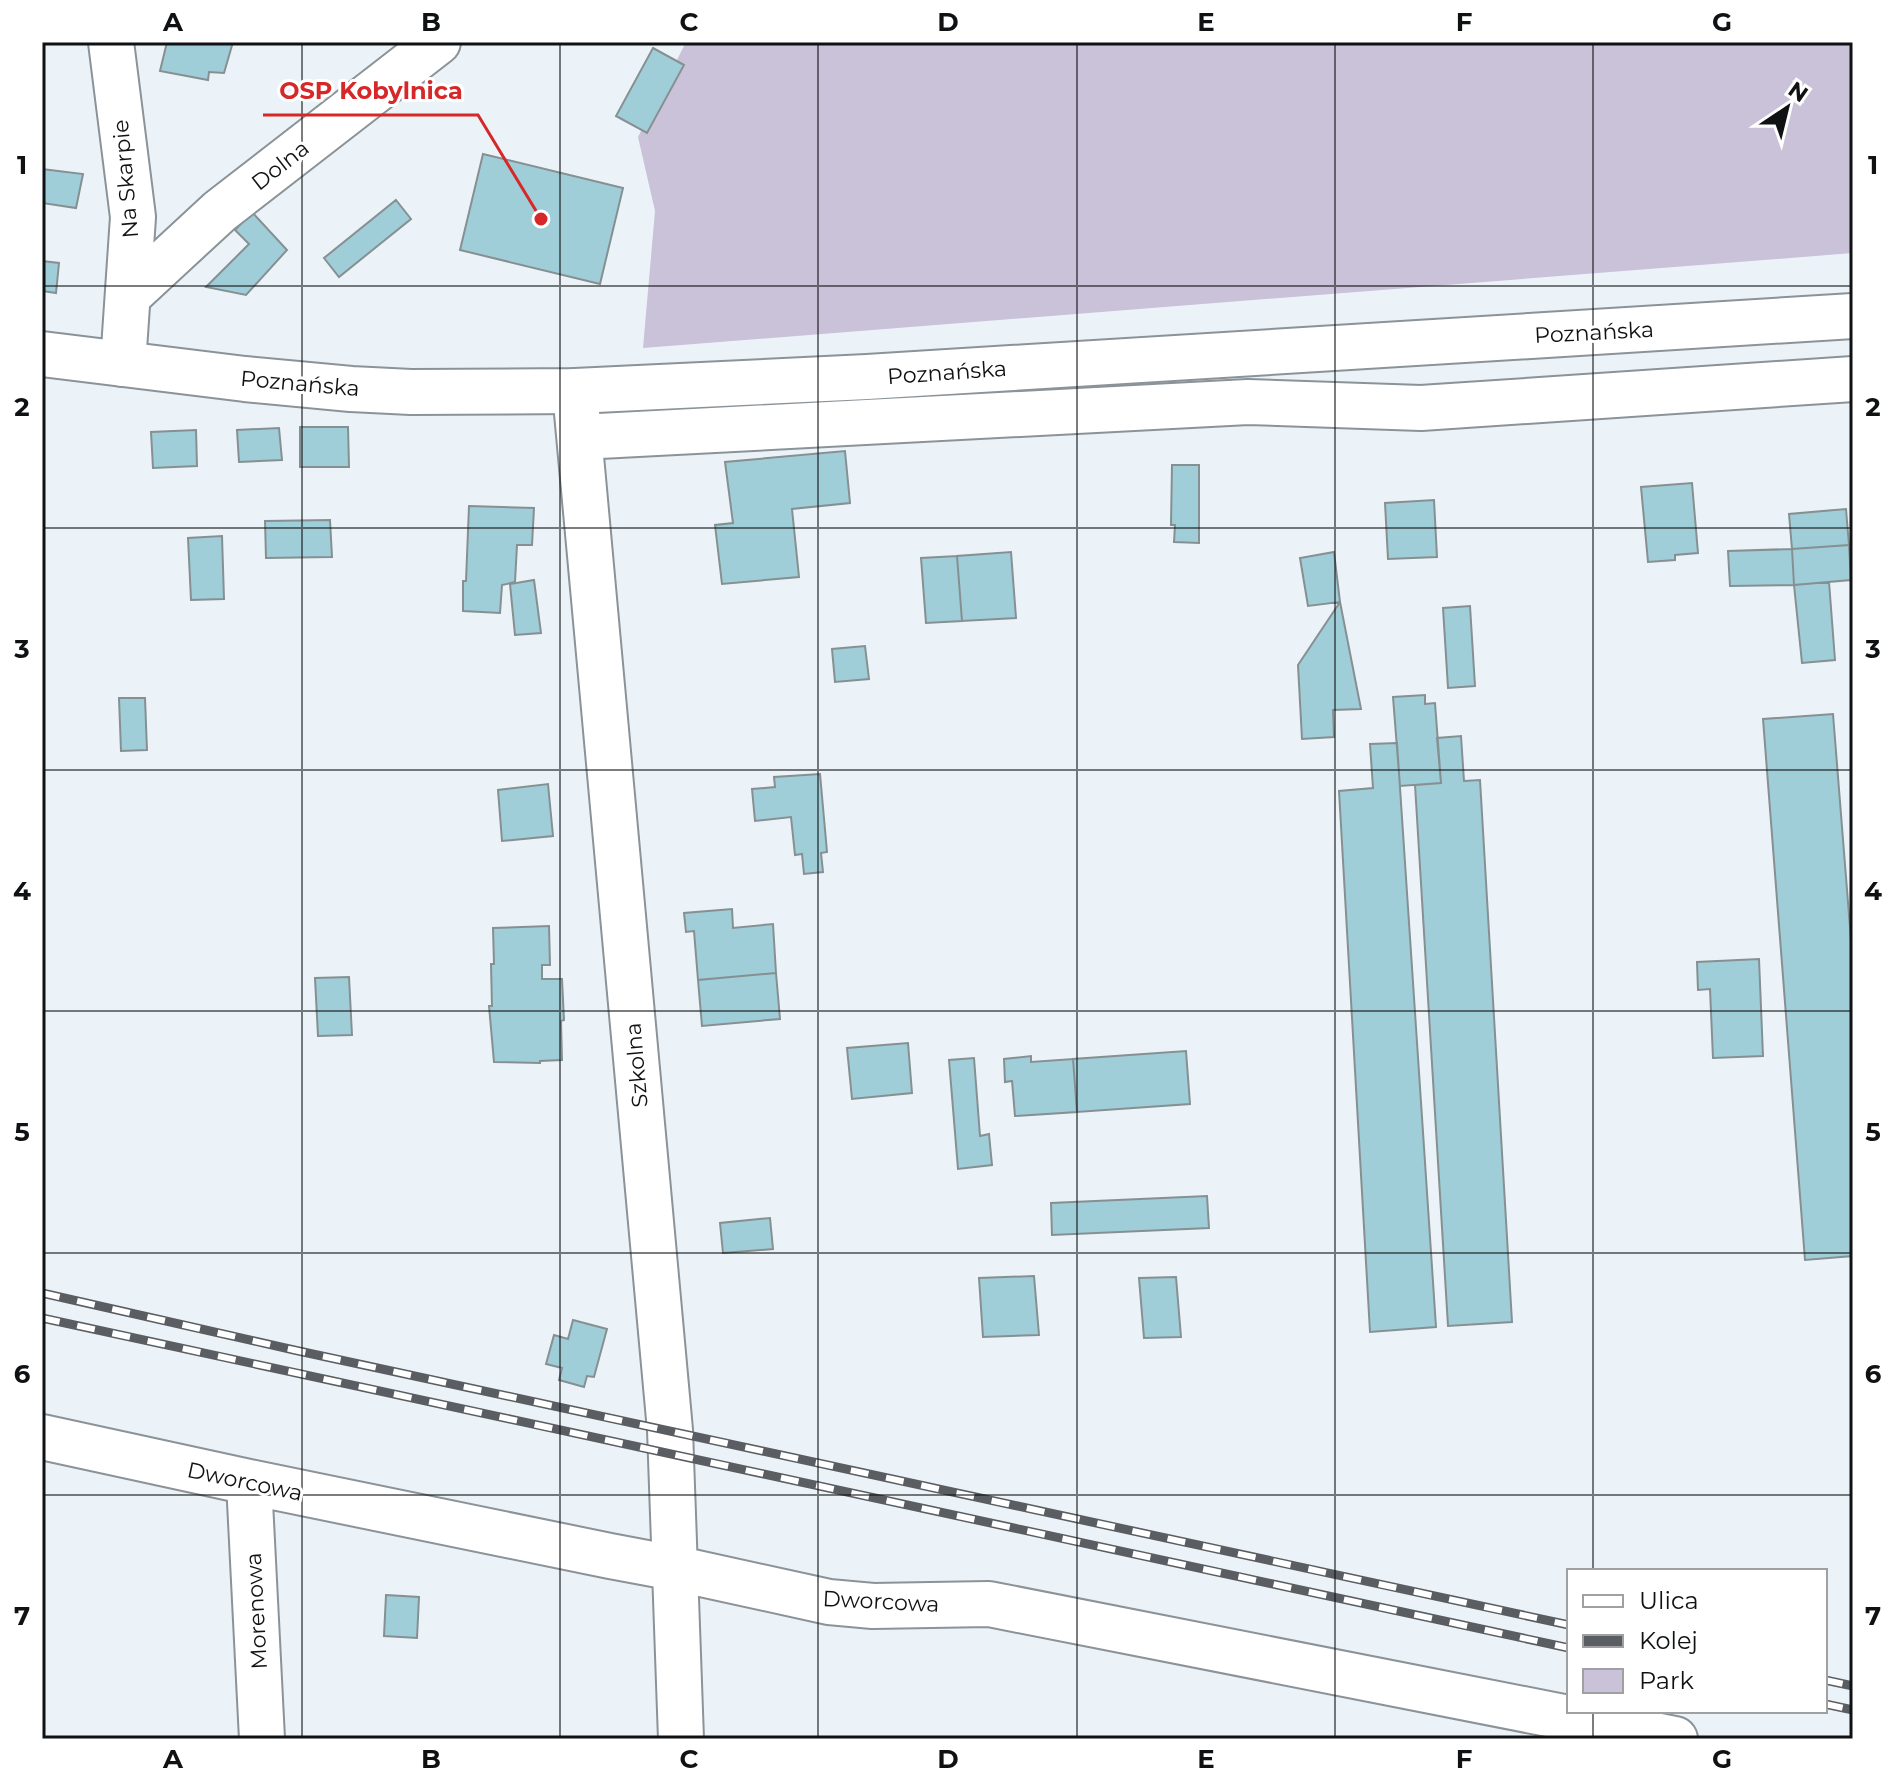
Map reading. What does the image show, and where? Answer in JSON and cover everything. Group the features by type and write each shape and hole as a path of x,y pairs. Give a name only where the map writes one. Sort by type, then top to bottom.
{"street":[{"name":"Na Skarpie","path":"111,42 133,217 123,364"},
{"name":"Dolna","path":"128,296 220,211 438,42"},
{"name":"Poznańska","path":"42,354 351,389 411,392 575,391 867,377 1853,316"},
{"path":"867,377 871,421"},
{"path":"580,437 1248,402 1421,408 1853,379"},
{"name":"Szkolna","path":"575,391 670,1430 681,1739"},
{"name":"Dworcowa","path":"42,1437 829,1602 873,1606 989,1604 1675,1739"},
{"name":"Morenowa","path":"249,1482 262,1739"}],"green space":[{"path":"686,42 1853,42 1853,253 643,348 655,211 638,137"}],"building":[{"path":"167,42 233,42 224,73 209,72 208,80 160,71"},
{"path":"653,48 684,65 647,133 616,116"},
{"path":"483,154 623,188 600,284 460,250"},
{"path":"42,169 83,174 76,208 42,203"},
{"path":"396,200 411,219 339,277 324,258"},
{"path":"252,212 287,250 246,295 206,287 249,244 235,230"},
{"path":"42,261 59,263 56,293 42,291"},
{"path":"300,427 348,427 349,467 300,467"},
{"path":"279,428 282,460 239,462 237,430"},
{"path":"196,430 197,466 153,468 151,432"},
{"path":"845,451 850,503 792,509 799,577 722,584 715,525 733,523 725,462"},
{"path":"1172,465 1199,465 1199,543 1174,542 1175,525 1171,525"},
{"path":"1692,483 1698,553 1675,555 1675,560 1648,562 1641,487"},
{"path":"1434,500 1437,557 1388,559 1385,503"},
{"path":"469,506 534,508 532,545 517,545 515,582 502,585 500,613 463,611"},
{"path":"1846,509 1849,545 1792,549 1789,514"},
{"path":"330,520 332,557 266,558 265,521"},
{"path":"222,536 224,599 191,600 188,538"},
{"path":"1849,545 1851,580 1794,585 1792,549"},
{"path":"1792,549 1794,585 1730,586 1728,551"},
{"path":"1011,552 1016,618 962,621 957,556"},
{"path":"1334,552 1340,602 1308,606 1300,558"},
{"path":"957,556 962,621 926,623 921,558"},
{"path":"534,580 541,633 515,635 510,584"},
{"path":"1829,582 1835,660 1802,663 1794,585"},
{"path":"1340,602 1361,709 1333,710 1334,737 1302,739 1298,665"},
{"path":"1470,606 1475,686 1448,688 1443,608"},
{"path":"865,646 869,679 835,682 832,649"},
{"path":"1425,695 1425,704 1435,703 1441,783 1400,786 1393,697"},
{"path":"119,698 145,698 147,750 121,751"},
{"path":"1833,714 1853,965 1853,1256 1805,1260 1763,719"},
{"path":"1461,736 1464,781 1480,780 1512,1322 1448,1326 1415,785 1441,783 1437,738"},
{"path":"1397,743 1436,1327 1370,1332 1339,791 1373,788 1370,744"},
{"path":"820,774 827,852 821,853 823,872 804,874 802,854 795,855 791,817 755,821 752,789 775,787 774,777"},
{"path":"548,784 553,836 502,841 498,790"},
{"path":"732,909 733,928 773,924 776,973 698,980 694,931 686,932 684,913"},
{"path":"549,926 550,965 542,965 542,979 562,979 562,1060 494,1062 489,1006 492,1006 493,928"},
{"path":"1759,959 1763,1056 1713,1058 1710,989 1698,990 1697,962"},
{"path":"776,973 780,1019 702,1026 698,980"},
{"path":"349,977 352,1035 318,1036 315,978"},
{"path":"908,1043 912,1093 852,1099 847,1048"},
{"path":"1186,1051 1190,1104 1077,1112 1073,1059"},
{"path":"1031,1056 1031,1062 1073,1059 1077,1112 1015,1116 1012,1081 1005,1082 1004,1059"},
{"path":"974,1058 980,1136 989,1134 992,1165 958,1169 949,1060"},
{"path":"1207,1196 1209,1228 1052,1235 1051,1203"},
{"path":"770,1218 773,1249 723,1253 720,1223"},
{"path":"1034,1276 1039,1335 983,1337 979,1278"},
{"path":"1176,1277 1181,1337 1144,1338 1139,1278"},
{"path":"573,1320 607,1329 594,1377 587,1376 584,1387 559,1380 562,1368 546,1364 554,1335 568,1339"},
{"path":"386,1595 419,1597 417,1638 384,1636"}],"railway":[{"path":"42,1293 1567,1625"},
{"path":"42,1318 1567,1648"},
{"path":"1827,1680 1853,1686"},
{"path":"1827,1704 1853,1710"}],"place":[{"name":"OSP Kobylnica","path":"541,219"}]}
